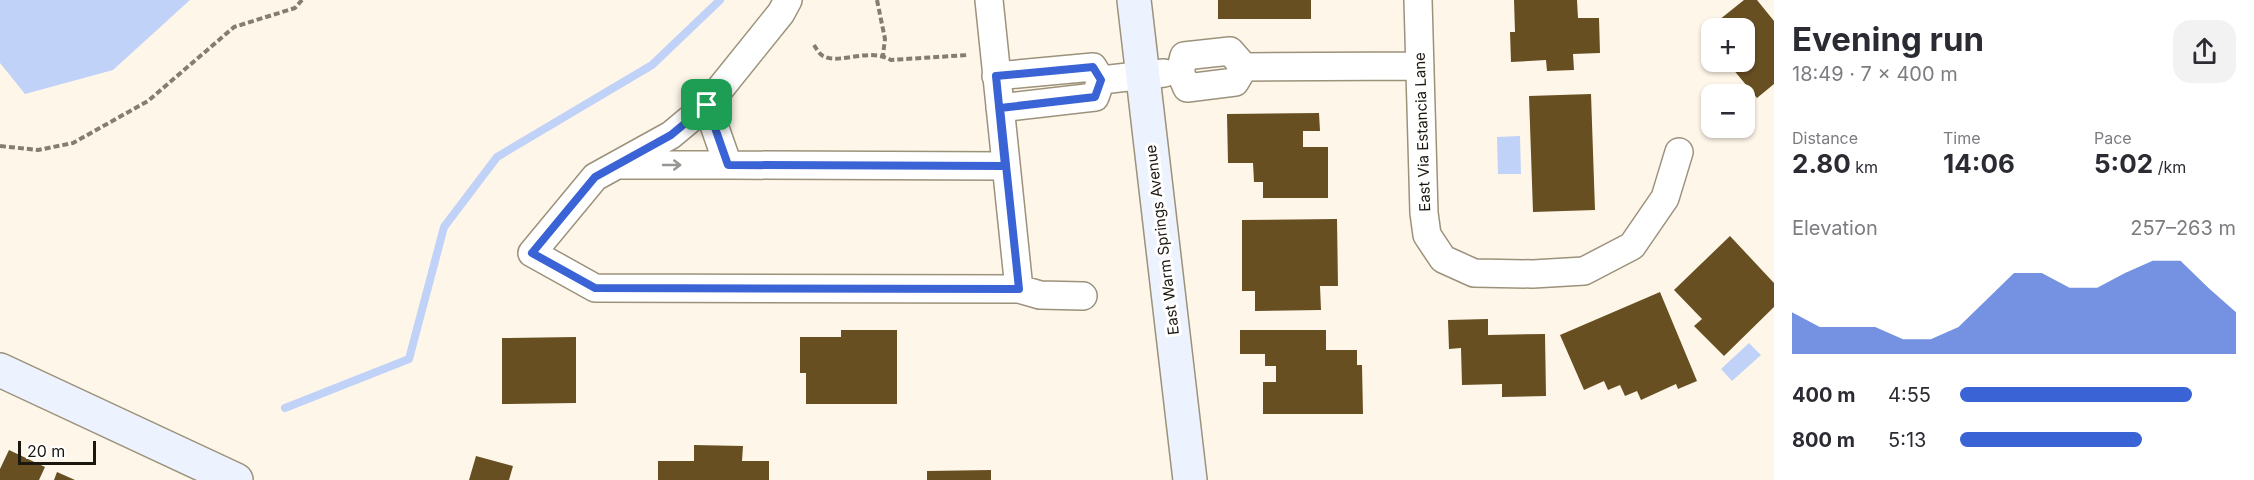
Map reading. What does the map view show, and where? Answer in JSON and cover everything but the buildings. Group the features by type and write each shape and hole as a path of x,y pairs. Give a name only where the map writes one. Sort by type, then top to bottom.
{"street":[{"path":"788,0 781,13 707,105 671,135 595,177 532,253 595,288 1019,289 1040,295 1083,296"},
{"path":"989,0 1019,289"},
{"name":"East Warm Springs Avenue","path":"1134,0 1190,480"},
{"name":"East Via Estancia Lane","path":"1418,0 1424,213 1427,235 1443,259 1474,273 1533,274 1584,271 1632,246 1665,198 1679,152"},
{"path":"1101,80 1180,72 1187,88 1235,82 1244,67 1420,66"},
{"path":"996,76 1093,67 1101,80"},
{"path":"1000,108 1095,97 1101,80"},
{"path":"707,105 728,165"},
{"path":"614,165 1005,166"},
{"path":"0,370 236,480"}],"path":[{"path":"0,146 38,150 73,143 148,101 234,27 295,8 302,0"},
{"path":"877,0 885,39 883,55"},
{"path":"814,45 822,56 830,58 883,55 891,60 978,54"}],"water":[{"path":"0,0 190,0 113,70 25,94 0,63"},
{"path":"1520,136 1521,174 1498,174 1497,137"},
{"path":"1749,343 1761,355 1732,381 1721,369"}],"waterway":[{"path":"285,408 409,359 444,227 497,157 652,65 720,0"}],"route":[{"path":"1093,67 1101,80 1095,97 1000,108 1019,289 595,288 532,253 595,177 671,135 707,105 728,165 1005,166 996,76 1093,67"}]}
